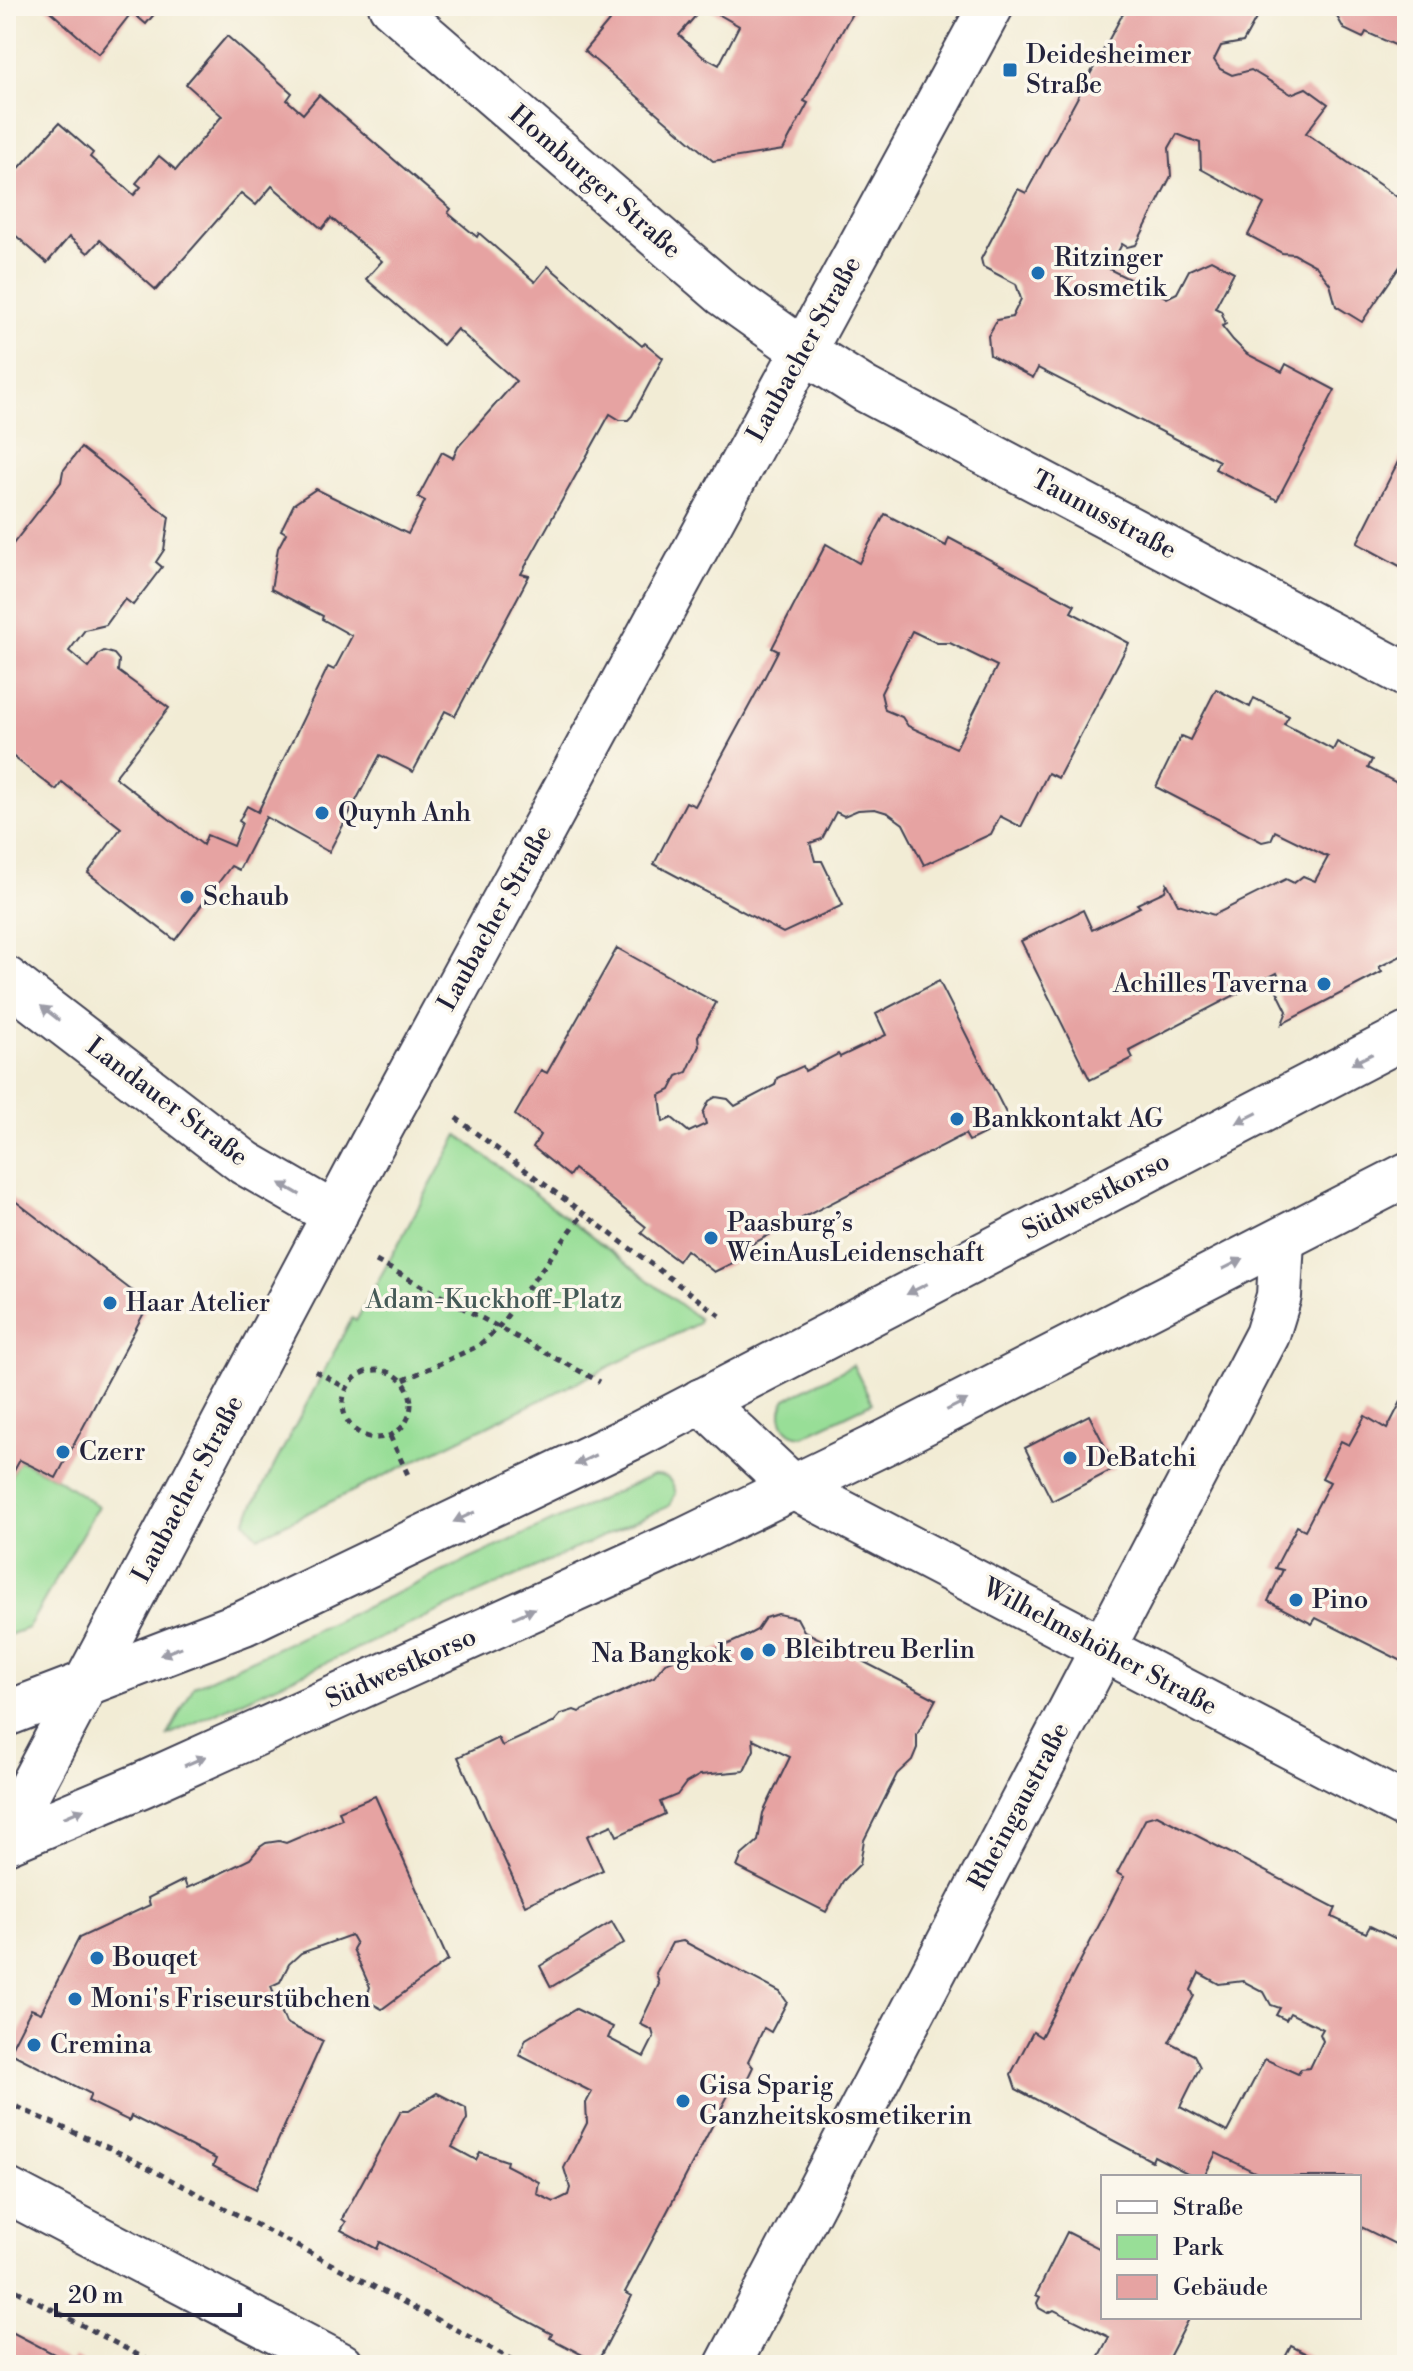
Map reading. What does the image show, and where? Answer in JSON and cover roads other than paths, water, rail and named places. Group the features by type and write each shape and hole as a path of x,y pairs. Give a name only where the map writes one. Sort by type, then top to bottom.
{"street":[{"name":"Homburger Straße","path":"391,6 724,294 804,351"},
{"name":"Laubacher Straße","path":"6,1834 335,1215 991,6"},
{"name":"Taunusstraße","path":"804,351 866,390 1407,675"},
{"name":"Landauer Straße","path":"6,979 245,1163 335,1215"},
{"name":"Südwestkorso","path":"6,1714 244,1623 635,1436 1407,1035"},
{"name":"Südwestkorso","path":"6,1842 142,1785 685,1540 1407,1175"},
{"name":"Rheingaustraße","path":"728,2365 1267,1335 1279,1296 1282,1240"},
{"path":"701,1401 793,1487"},
{"name":"Wilhelmshöher Straße","path":"793,1487 1407,1807"},
{"path":"6,2190 341,2365"}],"place":[{"name":"Deidesheimer Straße","path":"1010,70"},
{"name":"Ritzinger Kosmetik","path":"1038,273"},
{"name":"Quynh Anh","path":"322,813"},
{"name":"Schaub","path":"187,897"},
{"name":"Achilles Taverna","path":"1324,984"},
{"name":"Bankkontakt AG","path":"957,1119"},
{"name":"Paasburg’s WeinAusLeidenschaft","path":"711,1238"},
{"name":"Haar Atelier","path":"110,1303"},
{"name":"Czerr","path":"63,1452"},
{"name":"DeBatchi","path":"1070,1458"},
{"name":"Pino","path":"1296,1600"},
{"name":"Bleibtreu Berlin","path":"769,1650"},
{"name":"Na Bangkok","path":"747,1654"},
{"name":"Bouqet","path":"97,1958"},
{"name":"Moni's Friseurstübchen","path":"75,1999"},
{"name":"Cremina","path":"34,2045"},
{"name":"Gisa Sparig Ganzheitskosmetikerin","path":"683,2101"}],"park label":[{"name":"Adam-Kuckhoff-Platz","path":"494,1300"}]}
